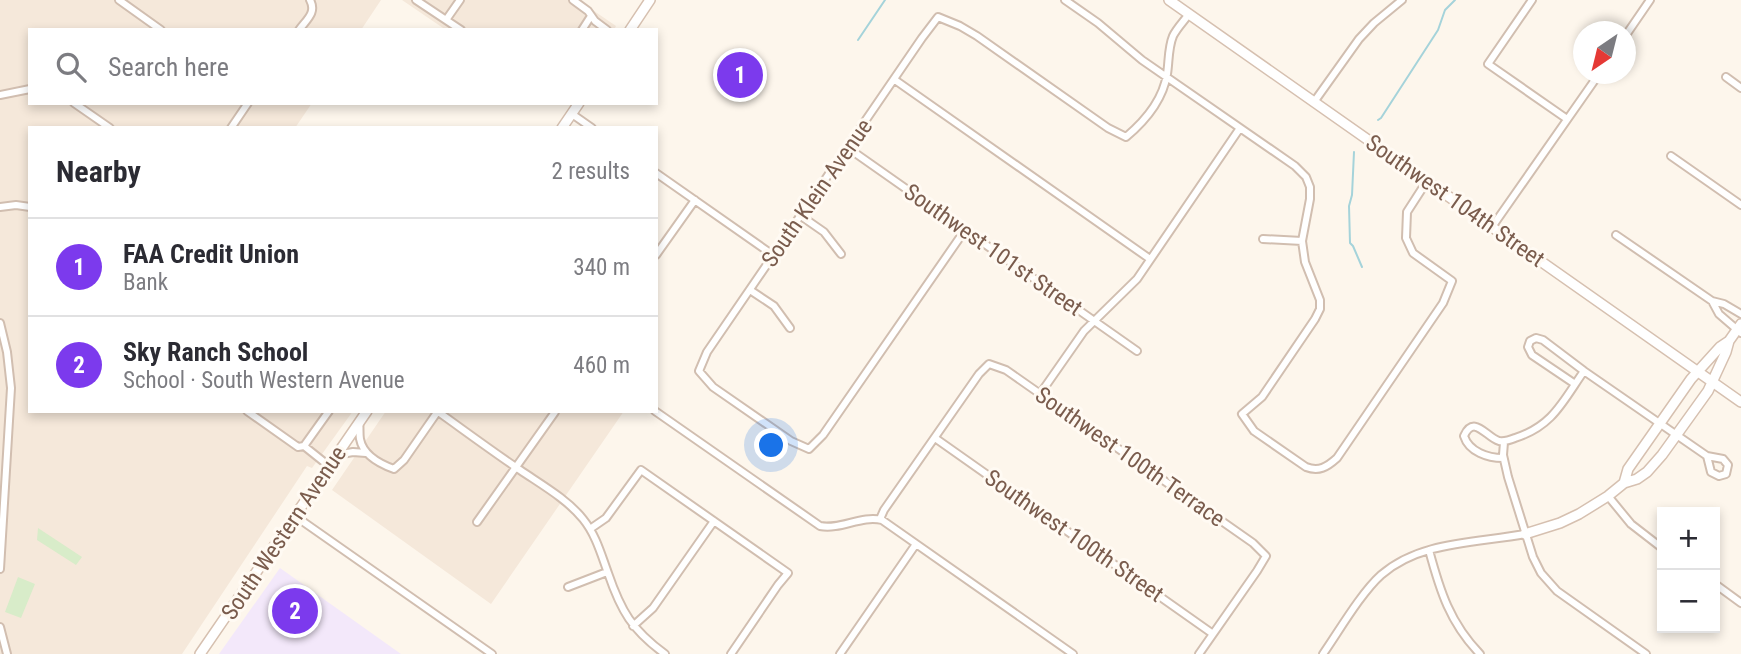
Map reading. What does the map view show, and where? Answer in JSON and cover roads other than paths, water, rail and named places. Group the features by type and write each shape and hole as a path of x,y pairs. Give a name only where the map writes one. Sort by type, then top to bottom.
{"main road":[{"path":"631,28 650,0"},
{"name":"Southwest 104th Street","path":"1169,0 1741,402"},
{"path":"563,126 575,107"},
{"path":"1624,483 1628,470 1698,372 1740,329"},
{"path":"1525,534 1570,519 1589,509 1624,483 1637,479 1655,465 1708,391 1729,341"},
{"name":"South Western Avenue","path":"200,654 366,413"}],"street":[{"path":"119,0 158,28"},
{"path":"301,28 311,15 313,9 310,0"},
{"path":"416,0 458,28"},
{"path":"446,20 460,0"},
{"path":"573,0 604,28"},
{"path":"1065,0 1107,30 1142,60 1295,166 1308,181 1310,199 1302,241 1309,274 1320,300 1318,314 1262,397 1242,414 1254,431 1310,469 1319,469 1332,463 1342,450 1443,303 1452,281 1413,253 1406,238 1407,212 1427,181"},
{"path":"1314,102 1359,38 1402,0"},
{"path":"1532,0 1488,64 1567,119"},
{"path":"1636,21 1650,0"},
{"path":"1167,76 1171,43 1189,14"},
{"path":"583,28 592,16"},
{"name":"South Klein Avenue","path":"965,230 823,435 809,449 791,441 713,387 699,370 707,352 938,18 961,26 977,36 1108,128 1126,137 1155,106 1167,76"},
{"path":"1726,78 1741,88"},
{"path":"895,80 1150,260"},
{"path":"1492,227 1592,84"},
{"path":"0,95 28,89"},
{"path":"77,105 107,126"},
{"path":"232,126 247,105"},
{"path":"575,107 590,126"},
{"path":"1040,394 1078,337 1132,285 1240,128"},
{"name":"Southwest 101st Street","path":"848,148 1137,352"},
{"path":"1671,156 1741,205"},
{"path":"658,174 773,255"},
{"path":"658,252 695,200"},
{"path":"0,207 28,207"},
{"path":"801,216 824,232 841,254"},
{"path":"1616,235 1712,301 1724,304 1741,314"},
{"path":"1263,240 1302,241"},
{"path":"750,290 774,306 790,328"},
{"path":"1712,301 1719,314 1740,329"},
{"path":"0,323 11,388 0,569"},
{"path":"1575,384 1532,355 1528,349 1533,338 1540,338 1555,347 1584,371 1707,456"},
{"name":"Southwest 100th Terrace","path":"934,438 989,364 1006,370 1253,543 1266,556 1213,634"},
{"path":"1503,458 1487,457 1468,444 1464,436 1467,430 1475,427 1504,442 1541,427 1553,415 1584,371"},
{"path":"250,413 298,447 304,446 328,413"},
{"path":"359,422 360,440 366,453 382,465 394,469 404,460 437,413"},
{"path":"441,413 582,517 595,538 621,605 633,626 648,642 665,654"},
{"path":"477,522 554,413"},
{"path":"658,413 820,526 831,527 880,519 1073,654"},
{"path":"880,519 934,438"},
{"name":"Southwest 100th Street","path":"934,438 1213,634"},
{"path":"1504,442 1503,458 1537,566 1552,587 1646,654"},
{"path":"304,446 329,466"},
{"path":"336,456 353,452 366,453"},
{"path":"590,529 609,514 641,470 788,573 731,654"},
{"path":"1608,496 1631,524 1657,544"},
{"path":"295,516 492,654"},
{"path":"633,626 653,608 714,521"},
{"path":"1326,653 1367,591 1381,576 1411,555 1525,534"},
{"path":"840,654 916,544"},
{"path":"1429,550 1447,607 1456,624 1480,654"},
{"path":"568,586 607,572"},
{"path":"1720,588 1741,603"},
{"path":"0,627 7,654"},
{"path":"1199,654 1213,634"}],"waterway":[{"path":"858,40 885,0"},
{"path":"1378,120 1438,30 1445,10 1455,0"},
{"path":"1354,152 1349,206 1350,243 1362,267"}],"place":[{"name":"FAA Credit Union","path":"740,75"},
{"name":"Sky Ranch School","path":"295,611"}]}
